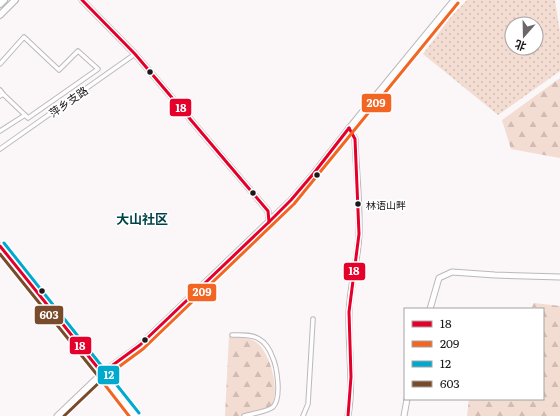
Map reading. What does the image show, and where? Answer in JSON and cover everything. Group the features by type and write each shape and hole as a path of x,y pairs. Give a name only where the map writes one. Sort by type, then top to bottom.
{"highway":[{"path":"0,4 4,0"}],"main road":[{"path":"0,15 15,0"},
{"path":"82,0 135,54 268,211 270,222"},
{"path":"58,416 102,373 140,345 270,222 314,173 454,0"},
{"path":"348,416 352,398 349,313 359,234 354,139 349,128"},
{"path":"0,246 135,416"},
{"path":"430,308 439,278 452,272 560,277"},
{"path":"404,416 407,400"}],"street":[{"path":"0,64 24,37 58,70 78,51 98,69 42,110 28,118 2,95 0,90"},
{"name":"萍乡支路","path":"0,149 135,54"},
{"path":"46,107 52,112"},
{"path":"42,110 48,115"},
{"path":"0,132 25,115"},
{"path":"303,416 308,404 313,319"},
{"path":"232,335 251,336 258,338 264,343 273,356 277,373 279,396 277,402 272,408 244,416"}],"green space":[{"path":"467,0 555,0 560,33 560,71 498,115 423,54 450,18"},
{"path":"560,78 560,158 511,149 502,120"},
{"path":"534,303 560,306 560,416 467,416 469,400 544,400 544,308 532,308"},
{"path":"229,336 253,340 266,354 275,383 275,392 270,407 240,416 225,416"}],"transit line":[{"name":"18","path":"82,0 135,54 268,211 269,222"},
{"name":"209","path":"105,377 143,349 294,204 458,3"},
{"name":"18","path":"0,246 102,373 140,345 269,222 291,200 314,173 349,128"},
{"name":"18","path":"348,416 351,377 349,312 359,234 355,139 349,128"},
{"name":"12","path":"4,243 139,413"},
{"name":"603","path":"0,254 98,376"},
{"name":"209","path":"98,376 129,416"},
{"name":"603","path":"64,416 105,377"}],"place":[{"name":"林语山畔","path":"358,204"}],"district":[{"name":"大山社区","path":"142,218"}]}
